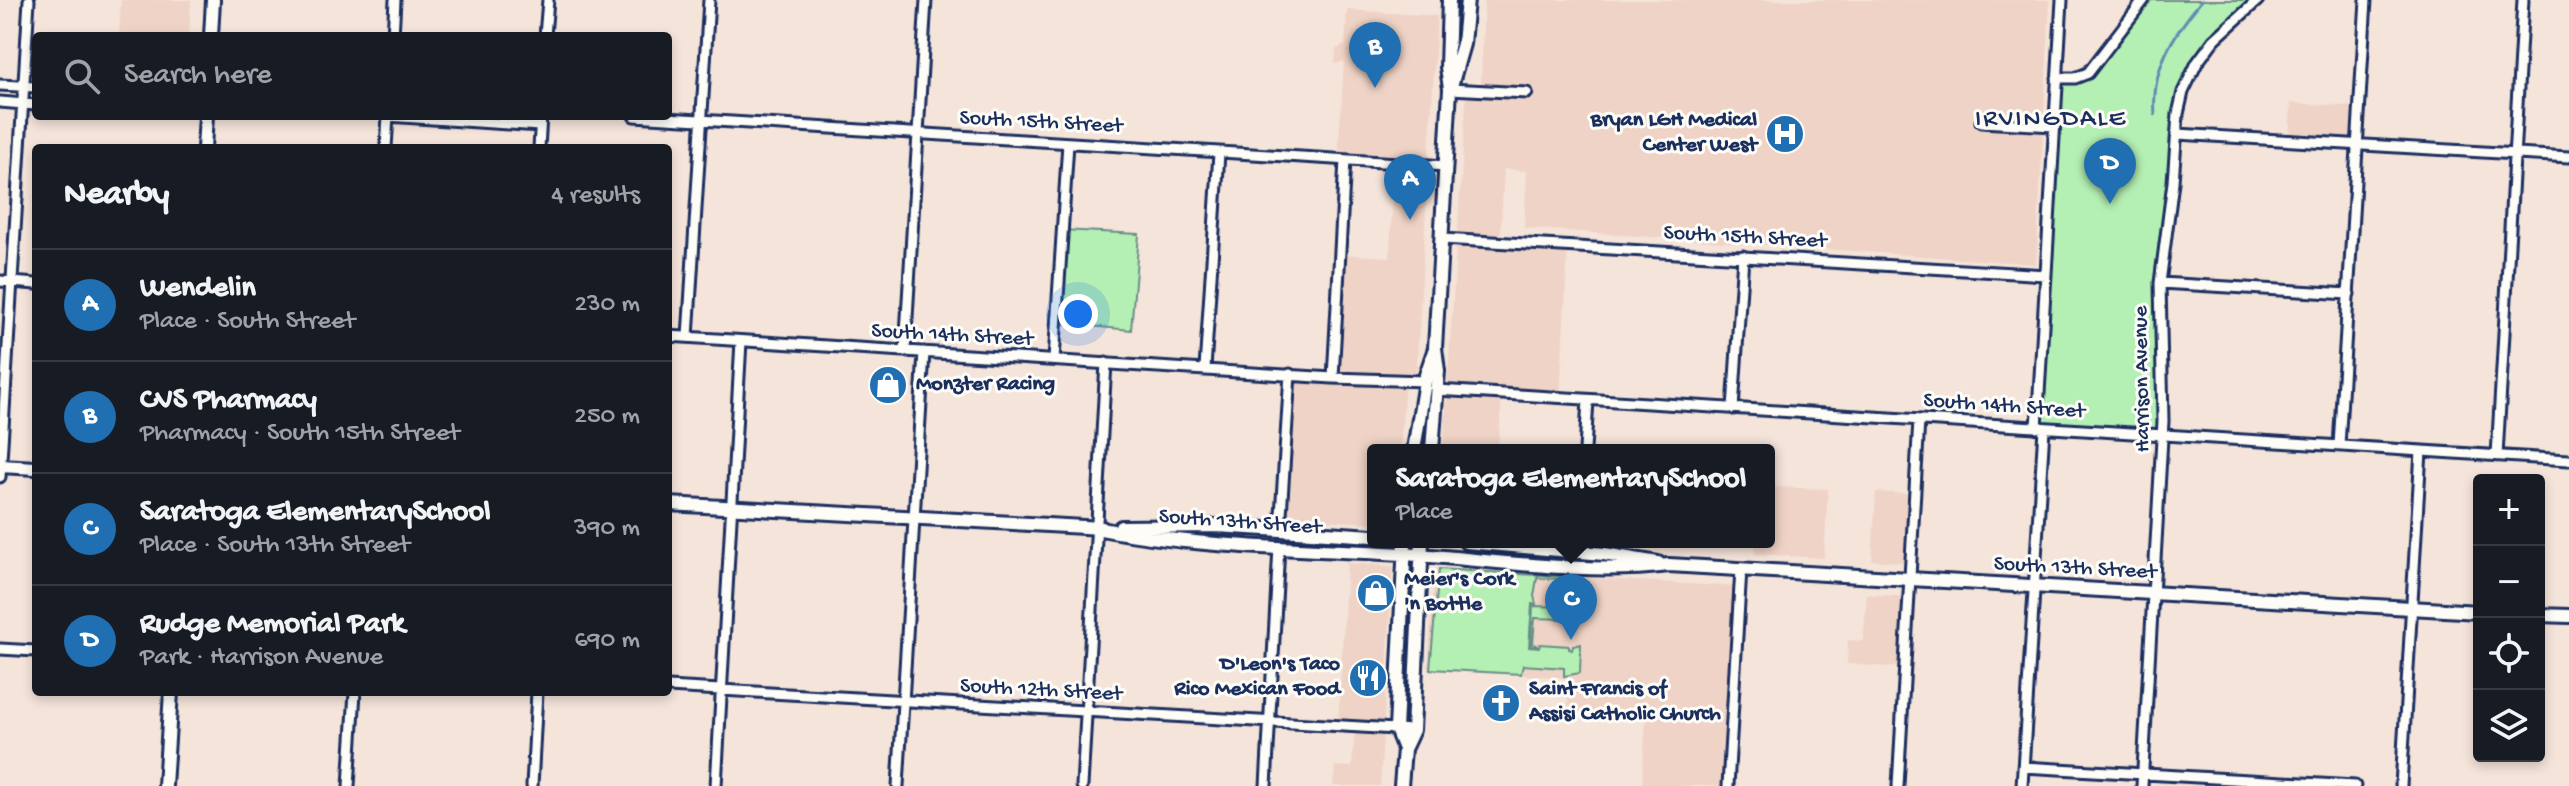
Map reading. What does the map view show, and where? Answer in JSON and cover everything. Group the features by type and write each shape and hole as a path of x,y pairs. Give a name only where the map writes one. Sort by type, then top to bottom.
{"main road":[{"path":"211,32 213,0"},
{"path":"1432,444 1450,89 1447,55 1449,0"},
{"path":"1450,89 1461,55 1467,0"},
{"path":"204,144 206,120"},
{"path":"1415,444 1425,381 1435,348"},
{"path":"0,466 32,468"},
{"name":"South 13th Street","path":"672,504 1096,528 1217,526 1367,536"},
{"name":"South 13th Street","path":"1096,528 1130,534 1279,547 1367,548"},
{"path":"1404,548 1396,729 1404,749"},
{"name":"South 13th Street","path":"1404,548 1638,569 1669,565"},
{"name":"South 13th Street","path":"1583,548 1669,565 2473,612"},
{"path":"1401,786 1404,749 1413,730 1421,549"},
{"path":"2545,615 2569,616"},
{"path":"165,786 171,696"}],"street":[{"path":"0,477 29,0"},
{"path":"393,32 395,0"},
{"path":"545,32 548,0"},
{"path":"688,337 709,0"},
{"path":"905,351 926,0"},
{"path":"2022,786 2062,0"},
{"path":"2057,78 2075,78 2088,73 2144,0"},
{"name":"Harrison Avenue","path":"2142,786 2163,435 2160,283 2180,103 2197,63 2214,40 2258,0"},
{"path":"2339,446 2366,0"},
{"path":"2497,456 2523,0"},
{"path":"0,85 32,87"},
{"path":"1450,89 1527,93"},
{"path":"0,102 32,105"},
{"name":"South 15th Street","path":"672,118 1446,166"},
{"path":"386,144 387,120"},
{"path":"510,120 541,121 539,144"},
{"path":"1981,122 2054,126"},
{"path":"2177,134 2569,157"},
{"path":"1054,360 1068,143"},
{"path":"1205,369 1219,153"},
{"path":"1333,378 1345,160"},
{"name":"South 15th Street","path":"1442,239 2046,275"},
{"path":"1733,409 1743,256"},
{"path":"0,281 32,284"},
{"path":"2160,283 2349,294"},
{"name":"South 14th Street","path":"672,336 1333,378 1425,381"},
{"path":"716,786 741,341"},
{"path":"898,786 924,352"},
{"path":"1082,786 1106,363"},
{"path":"1280,531 1290,374"},
{"name":"South 14th Street","path":"1437,390 2569,460"},
{"path":"1585,444 1588,400"},
{"path":"1898,786 1919,420"},
{"path":"2401,786 2421,451"},
{"path":"1266,786 1279,547"},
{"path":"1728,786 1741,569"},
{"path":"0,649 32,651"},
{"name":"South 12th Street","path":"672,687 1413,730"},
{"path":"349,786 355,696"},
{"path":"532,786 537,696"},
{"path":"2023,767 2355,786"}],"shaded area":[{"path":"121,0 191,0 189,32 119,32"},
{"name":"Bryan LGH Medical Center West","path":"1484,0 2050,0 2036,264 1524,228 1527,171 1504,169 1500,242 1568,246 1560,398 1502,394 1498,444 1443,444 1467,89 1530,93 1530,88 1481,85"},
{"path":"1347,10 1437,16 1416,380 1405,380 1400,444 1367,444 1367,523 1281,518 1290,374 1332,378 1340,254 1390,257 1394,163 1338,160 1344,61 1335,64 1336,49 1345,45"},
{"path":"2291,103 2360,107 2358,145 2289,141"},
{"path":"1775,487 1828,489 1824,558 1755,554 1755,548 1775,548"},
{"path":"1876,492 1914,494 1910,563 1872,560"},
{"path":"1347,563 1393,566 1380,786 1333,786 1335,766 1352,767 1355,727 1338,726"},
{"path":"1434,569 1740,587 1728,786 1642,786 1646,718 1567,712 1569,678 1428,669"},
{"path":"1867,594 1908,597 1904,668 1847,664 1848,640 1863,641"}],"green space":[{"path":"2144,0 2258,0 2232,24 2187,83 2163,248 2163,435 2037,428 2057,78 2080,77"},
{"path":"1062,230 1139,234 1131,330 1057,323"},
{"path":"1439,569 1569,577 1567,587 1564,579 1537,578 1529,647 1539,648 1540,644 1569,646 1572,650 1573,646 1581,644 1580,673 1564,676 1564,668 1523,665 1521,674 1430,669"},
{"path":"1533,606 1569,607 1569,610 1564,610 1564,619 1535,618 1533,643 1537,646 1531,646"}],"waterway":[{"path":"2155,115 2160,67 2173,39 2202,0"}],"place":[{"name":"CVS Pharmacy","path":"1375,88"},
{"name":"Bryan LGH Medical Center West","path":"1785,134"},
{"name":"Rudge Memorial Park","path":"2110,204"},
{"name":"Wendelin","path":"1410,220"},
{"name":"Monzter Racing","path":"888,385"},
{"name":"Meier's Cork 'n Bottle","path":"1376,593"},
{"name":"Saratoga ElementarySchool","path":"1571,640"},
{"name":"D'Leon's Taco Rico Mexican Food","path":"1368,678"},
{"name":"Saint Francis of Assisi Catholic Church","path":"1501,703"}],"district":[{"name":"IRVINGDALE","path":"2051,120"}]}
